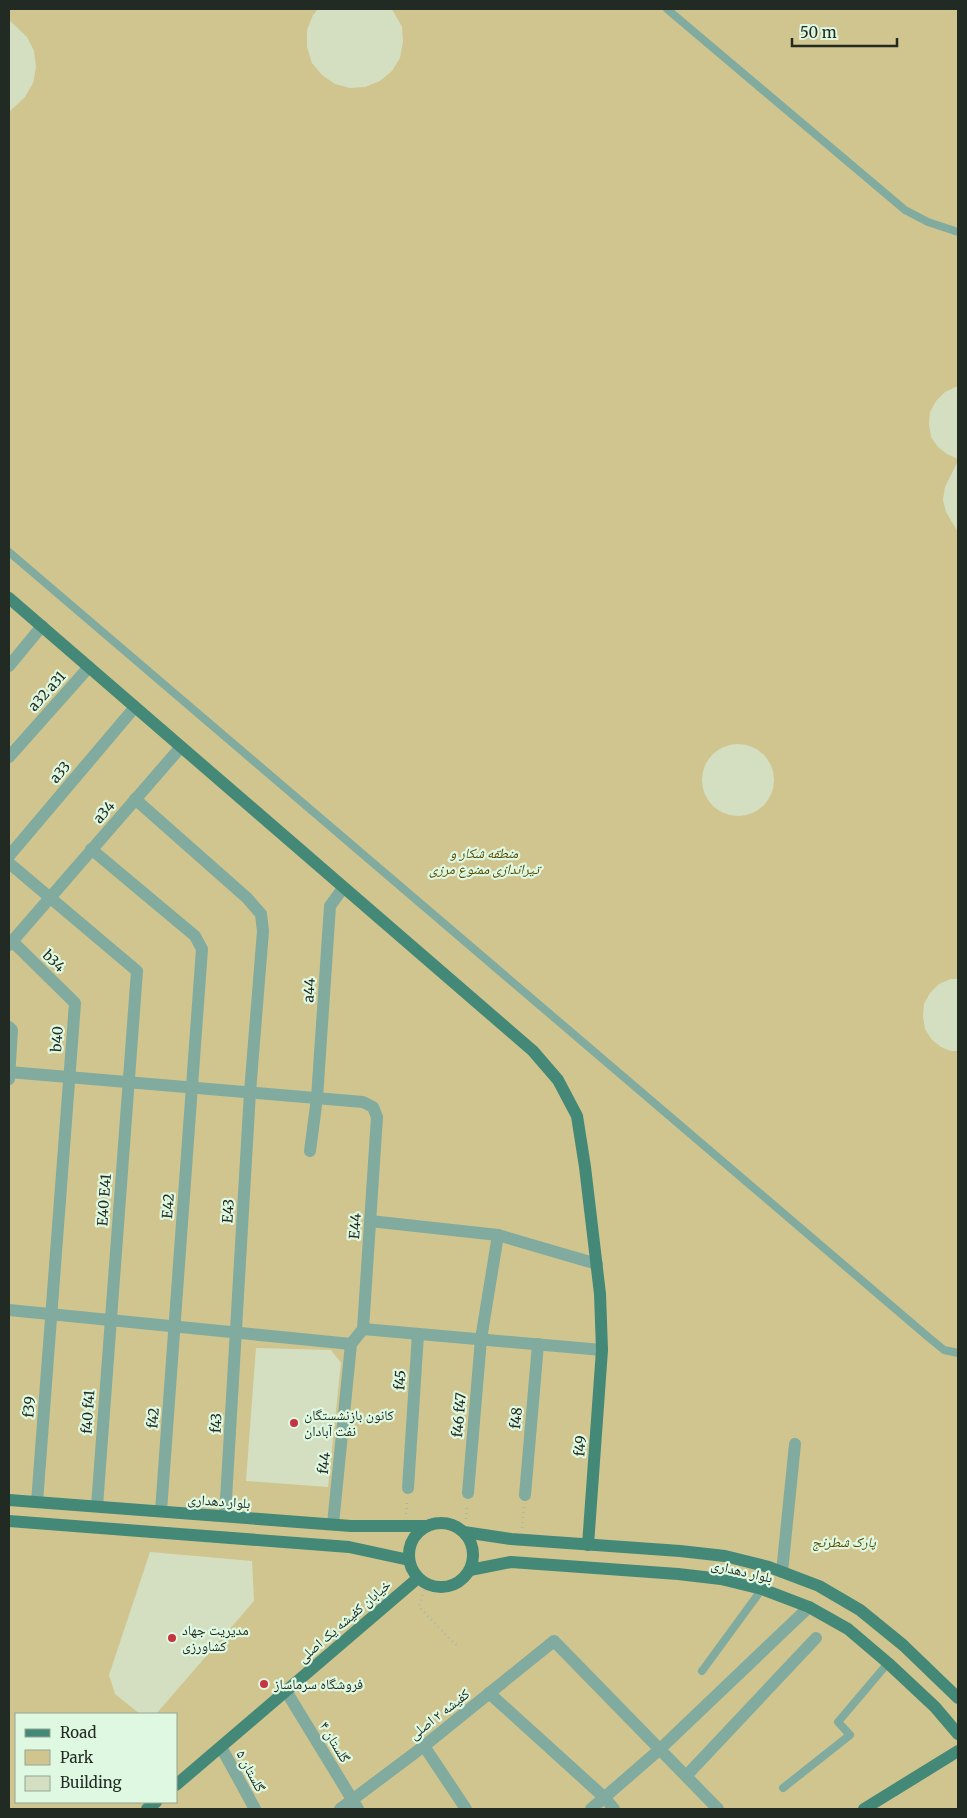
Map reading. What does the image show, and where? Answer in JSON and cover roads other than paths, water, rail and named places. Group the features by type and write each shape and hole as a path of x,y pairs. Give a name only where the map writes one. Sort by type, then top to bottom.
{"main road":[{"name":"f49","path":"9,598 180,748 533,1051 558,1080 577,1116 586,1167 600,1294 602,1350 588,1545"},
{"name":"بلوار دهداری","path":"9,1500 333,1524 427,1526"},
{"path":"9,1521 349,1547 409,1560"},
{"path":"436,1522 456,1526 470,1540 474,1560 464,1578 456,1584 436,1587 422,1581 412,1570 409,1550 412,1540 418,1532 427,1526 436,1522"},
{"name":"بلوار دهداری","path":"464,1532 522,1540 725,1556 769,1567 819,1586 860,1610 904,1645 958,1698"},
{"name":"بلوار دهداری","path":"470,1570 511,1562 678,1574 721,1579 762,1589 809,1607 848,1629 935,1707 958,1734"},
{"name":"خیابان کفیشه یک اصلی","path":"178,1783 286,1691 422,1581"},
{"path":"864,1809 958,1751"}],"street":[{"path":"9,666 42,626"},
{"name":"a32 a31","path":"9,757 89,667"},
{"name":"a33","path":"9,856 135,707"},
{"name":"a34","path":"49,897 180,748"},
{"name":"E43","path":"135,799 247,898 261,914 263,931 250,1092 236,1332"},
{"name":"E42","path":"91,849 195,936 202,949 174,1326"},
{"path":"9,862 49,897"},
{"name":"a44","path":"310,1151 317,1098 330,906 343,888"},
{"name":"b34","path":"49,897 10,943 75,1003"},
{"name":"E40 E41","path":"49,897 137,971 110,1320"},
{"name":"b40","path":"51,1314 75,1003"},
{"path":"9,1027 12,1030 9,1079"},
{"path":"9,1072 317,1098"},
{"name":"E44","path":"317,1098 362,1102 373,1107 377,1117 363,1329"},
{"path":"370,1221 498,1235 597,1264"},
{"name":"f46 f47","path":"468,1493 481,1339 498,1235"},
{"path":"9,1310 351,1344 363,1329 602,1350"},
{"name":"f39","path":"37,1502 51,1314"},
{"name":"f40 f41","path":"97,1506 110,1320"},
{"name":"f42","path":"161,1511 174,1326"},
{"name":"f43","path":"225,1516 236,1332"},
{"name":"f45","path":"408,1488 418,1334"},
{"name":"f44","path":"333,1524 351,1344"},
{"name":"f48","path":"525,1495 538,1344"},
{"path":"782,1572 796,1444"},
{"path":"591,1809 659,1750 809,1607"},
{"path":"686,1776 816,1638"},
{"name":"کفیشه ۲ اصلی","path":"340,1809 355,1804 554,1641 659,1750"},
{"name":"گلستان ۴","path":"286,1691 355,1804"},
{"path":"490,1693 605,1798 614,1809"},
{"path":"424,1746 466,1809"},
{"name":"گلستان ۵","path":"221,1747 255,1809"},
{"path":"659,1750 718,1809"}],"lane":[{"path":"667,9 905,210 928,222 958,232"},
{"path":"9,552 927,1336 944,1350 958,1353"},
{"path":"702,1671 762,1589"},
{"path":"783,1788 850,1735 838,1722 888,1663"}],"place":[{"name":"کانون بازنشستگان نفت آبادان","path":"294,1423"},
{"name":"مدیریت جهاد کشاورزی","path":"172,1638"},
{"name":"فروشگاه سرماساز","path":"264,1684"}],"park label":[{"name":"منطقه شکار و تیراندازی ممنوع مرزی","path":"484,862"},
{"name":"پارک شطرنج","path":"844,1542"}]}
